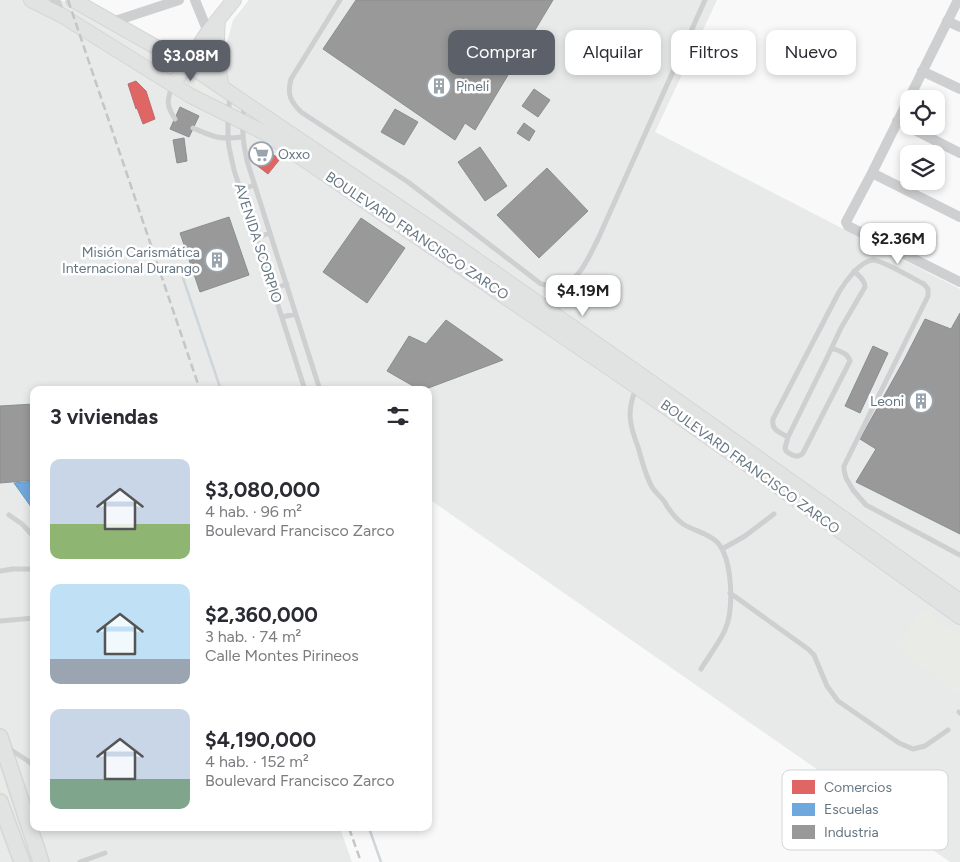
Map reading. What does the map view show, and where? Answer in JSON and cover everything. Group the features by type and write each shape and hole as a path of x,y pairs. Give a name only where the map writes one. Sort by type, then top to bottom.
{"main road":[{"name":"BOULEVARD FRANCISCO ZARCO","path":"32,0 61,15 191,96 265,133 440,252 674,405 782,482 960,617"},
{"name":"BOULEVARD FRANCISCO ZARCO","path":"73,0 90,5 112,22 186,64 244,102 448,240 631,378 674,405"},
{"path":"172,85 208,32 234,0"},
{"path":"90,5 99,39"},
{"path":"218,20 217,61 226,90"},
{"path":"440,252 448,240"},
{"name":"BOULEVARD FRANCISCO ZARCO","path":"782,482 960,601"},
{"path":"1,740 30,821"},
{"path":"0,802 20,858 39,855 33,831"}],"street":[{"path":"56,0 61,15"},
{"path":"112,22 179,0"},
{"path":"195,0 208,32"},
{"path":"958,0 846,223 848,226 960,282"},
{"path":"947,21 960,27"},
{"path":"922,71 960,89"},
{"path":"896,121 960,153"},
{"path":"872,173 960,217"}],"lane":[{"path":"340,0 291,79 289,87 290,98 295,106 301,112 408,182 541,284 553,286 570,282 578,275 598,239 705,0"},
{"path":"172,85 167,102 174,118"},
{"name":"AVENIDA SCORPIO","path":"226,90 228,148 304,386"},
{"name":"AVENIDA SCORPIO","path":"244,102 242,137 244,149 319,386"},
{"path":"193,128 216,138 242,137"},
{"path":"241,190 254,185"},
{"path":"256,238 270,234"},
{"path":"788,437 776,430 773,426 773,419 848,277 869,261 878,261 924,284 928,296 844,466 844,470 853,490 866,506 960,556"},
{"path":"832,348 848,356 850,361 803,453 800,456 796,456 786,451 788,437 841,328 865,287 863,280 854,271"},
{"path":"273,289 287,284"},
{"path":"282,318 296,314"},
{"path":"631,378 633,396 629,413 632,431 652,489 673,515 683,524 716,542 722,550 726,561 730,609 725,631 701,669"},
{"path":"9,514 30,533"},
{"path":"722,550 745,536 774,514"},
{"path":"0,571 30,569"},
{"path":"730,593 808,649 814,655 827,686 838,701 899,743 913,749 925,746 948,730"},
{"path":"0,621 30,618"},
{"path":"1,740 30,763"},
{"path":"80,862 105,853"}],"shaded area":[{"path":"0,0 61,0 174,51 225,50 233,20 249,0 717,0 703,30 671,30 671,75 682,75 655,132 960,289 960,862 950,862 933,850 948,850 948,770 818,770 432,501 432,386 30,386 30,831 341,831 352,862 0,862"},
{"path":"105,27 164,59 166,61 165,65 162,65 131,44 103,30 102,28"},
{"path":"198,79 217,90 213,99 195,90 195,83"},
{"path":"923,609 960,636 960,695 895,647"},
{"path":"0,769 14,810 8,812 0,789"}],"building: Comercios":[{"path":"136,81 146,91 155,119 143,124 128,84"},
{"path":"264,149 280,159 268,174 255,164 251,151"}],"building: Escuelas":[{"path":"30,481 30,505 14,483"}],"building: Industria":[{"name":"Pineli","path":"356,0 553,0 535,30 448,30 448,75 508,75 475,130 465,123 455,140 323,49"},
{"path":"534,89 550,100 538,117 522,106"},
{"path":"180,107 199,116 189,137 170,129"},
{"path":"395,109 418,122 404,145 381,132"},
{"path":"524,123 535,131 529,141 517,133"},
{"path":"184,138 187,161 177,163 173,140"},
{"path":"480,147 507,186 485,201 458,162"},
{"path":"547,168 588,211 539,258 497,215"},
{"name":"Misión Carismática Internacional Durango","path":"229,217 249,275 200,292 180,233"},
{"path":"361,218 405,248 367,303 323,272"},
{"name":"Leoni","path":"960,313 960,534 856,482 876,449 860,439 925,319 951,329"},
{"path":"446,320 503,360 432,387 413,386 387,371 409,336 426,344"},
{"path":"873,346 888,353 860,413 845,406"},
{"path":"30,404 30,480 0,483 0,406"}],"waterway":[{"path":"183,278 220,386"},
{"path":"370,831 381,862"}],"railway":[{"path":"68,0 199,386"},
{"path":"350,831 361,862"}],"place":[{"name":"Pineli","path":"439,86"},
{"name":"Oxxo","path":"261,154"},
{"name":"Misión Carismática Internacional Durango","path":"217,260"},
{"name":"Leoni","path":"921,401"}]}
